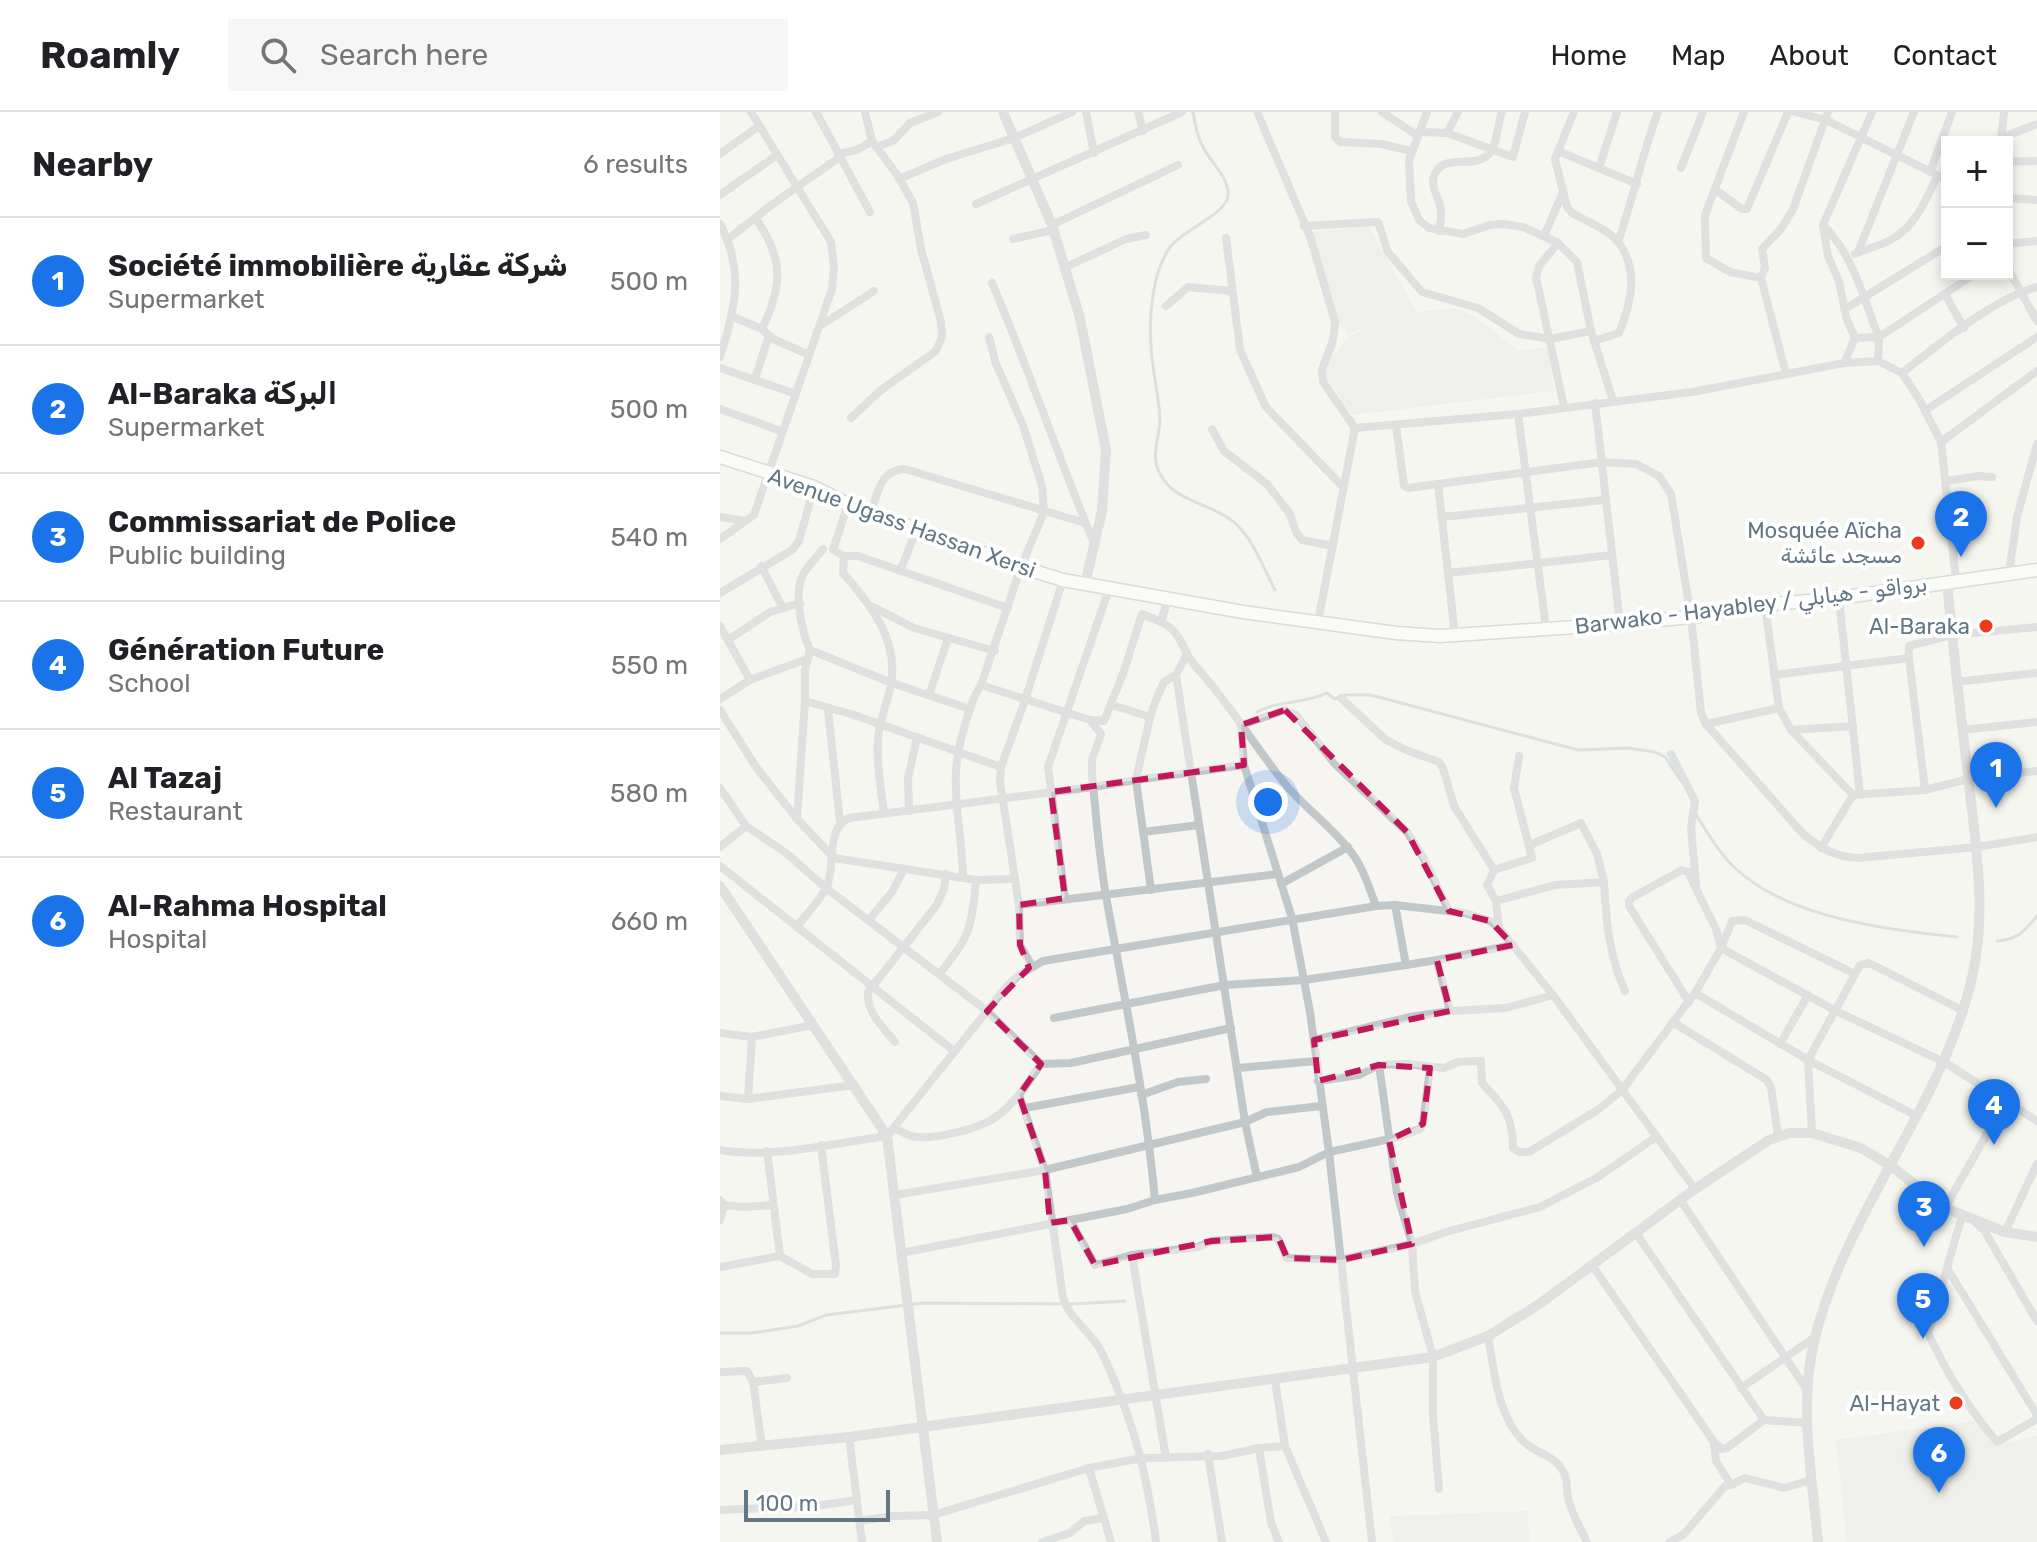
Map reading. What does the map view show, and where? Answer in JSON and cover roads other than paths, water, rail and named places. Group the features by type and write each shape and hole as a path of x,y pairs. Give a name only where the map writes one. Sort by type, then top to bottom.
{"main road":[{"name":"Avenue Ugass Hassan Xersi","path":"720,457 814,487 848,504 1021,567 1085,584"},
{"name":"Barwako - Hayabley / برواقو - هيابلي","path":"1085,584 1318,622 1407,634 1455,635 1691,617 2037,570"}],"street":[{"path":"720,539 754,515 807,354 832,289 834,266 831,242 751,112"},
{"path":"816,112 870,212"},
{"path":"851,418 881,390 936,351 942,337 913,203 874,144 865,112"},
{"path":"728,239 839,156 893,141 910,123 938,112"},
{"path":"1003,112 1052,228 1080,318 1106,450 1106,483 1085,584"},
{"path":"899,179 946,159 1014,138 1072,112"},
{"path":"1086,112 1094,153"},
{"path":"1138,112 1143,131"},
{"path":"976,204 1182,112"},
{"path":"1257,112 1313,244 1335,322 1333,340 1322,370 1323,382 1355,428 1318,622"},
{"path":"1335,112 1335,137 1340,142 1381,144 1411,151"},
{"path":"1382,112 1419,134 1447,133 1513,157 1525,112"},
{"path":"1427,112 1411,151 1411,201 1414,211 1429,228 1439,231 1469,234 1490,225 1503,224 1523,227 1558,243 1577,262 1591,331 1613,401"},
{"path":"1447,133 1458,112"},
{"path":"1439,231 1441,212 1433,183 1436,171 1447,163 1480,161 1492,149 1502,112"},
{"path":"1574,112 1555,167 1563,191 1572,213 1618,242 1633,276 1619,333 1594,341"},
{"path":"1599,168 1617,112"},
{"path":"1618,242 1658,112"},
{"path":"1681,168 1703,112"},
{"path":"1744,112 1705,215 1706,258 1730,272 1761,278"},
{"path":"1716,190 1742,209 1747,209 1788,112"},
{"path":"1799,112 1827,116 1862,138 1941,177"},
{"path":"1844,363 1855,338 1839,281 1828,256 1823,225 1872,112"},
{"path":"1858,252 1914,112"},
{"path":"1848,258 1902,233 1921,208 1952,112"},
{"path":"2001,136 2004,112"},
{"path":"1786,374 1761,278 1765,268 1762,249 1781,229 1793,209 1827,116"},
{"path":"2009,136 2037,124"},
{"path":"720,154 759,126"},
{"path":"1558,151 1637,184"},
{"path":"720,195 777,155"},
{"path":"2013,162 2037,161"},
{"path":"1013,239 1052,228 1178,165"},
{"path":"1544,236 1563,191"},
{"path":"2013,198 2037,200"},
{"path":"755,379 778,278 771,240 756,219"},
{"path":"1304,226 1378,222 1388,252 1422,292 1478,308 1519,334 1550,339 1591,331"},
{"path":"720,224 734,259 737,293 720,357"},
{"path":"1823,225 1844,248 1879,337 1878,361"},
{"path":"1064,268 1126,239 1146,235"},
{"path":"1226,238 1240,350 1266,407 1343,487"},
{"path":"2013,243 2037,241"},
{"path":"1558,243 1537,271 1564,407"},
{"path":"1845,309 1941,250"},
{"path":"2013,277 2037,321"},
{"path":"1855,338 1879,337 1966,280"},
{"path":"992,283 1094,544"},
{"path":"1166,306 1188,287 1232,291"},
{"path":"1902,373 2021,291 2037,287"},
{"path":"819,326 874,291"},
{"path":"1945,294 1964,328"},
{"path":"733,317 807,354"},
{"path":"963,878 954,772 957,751 970,709 995,651 1021,567 1044,512 1042,486 1023,425 996,364 989,337"},
{"path":"1926,410 2037,337"},
{"path":"1355,428 1518,414 1692,392 1844,363 1878,361 1902,373 1926,410 1941,442 1947,481 1956,682 1977,847 1978,943 1955,1040 1834,1281 1815,1337 1807,1423 1818,1542"},
{"path":"720,368 796,394"},
{"path":"1941,442 2037,371"},
{"path":"1595,403 1620,624"},
{"path":"720,409 781,431"},
{"path":"1518,414 1546,628"},
{"path":"1396,425 1404,486 1408,488 1602,462 1636,464 1659,476 1671,494 1691,617 1701,713 1706,724 1803,834 1821,848 1839,857 1858,858 1977,847 2037,837"},
{"path":"1212,429 1224,451 1267,484 1290,514 1302,540 1333,546"},
{"path":"2009,573 2013,541 2034,467 2037,444"},
{"path":"871,511 885,476 899,469 1085,523"},
{"path":"1947,481 1992,477"},
{"path":"1438,484 1455,635"},
{"path":"721,590 784,556 799,541 814,487"},
{"path":"1442,517 1604,500"},
{"path":"848,504 833,550 1008,608"},
{"path":"720,517 747,522"},
{"path":"900,571 917,529"},
{"path":"797,819 809,655 801,630 800,603 803,575 823,549"},
{"path":"1448,573 1612,555"},
{"path":"844,556 843,573 873,607 897,621 995,651"},
{"path":"761,566 783,608"},
{"path":"1032,966 1020,945 1019,905 1002,800 1001,767 1063,580"},
{"path":"1065,898 1048,767 1109,589"},
{"path":"1821,848 1856,795 1853,726 1839,598"},
{"path":"1161,622 1168,599"},
{"path":"728,640 770,612 800,603"},
{"path":"1765,605 1779,708 1791,730 1856,795 1925,790 1968,779 2037,771"},
{"path":"873,607 890,651 892,683 879,724 877,756 884,814"},
{"path":"981,685 1090,720 1104,721 1142,614 1175,629 1186,656 1288,786 1357,859 1376,906"},
{"path":"720,626 750,680"},
{"path":"1925,790 1909,646 1952,635 2037,627"},
{"path":"929,695 948,638"},
{"path":"720,699 750,680 809,655 970,709"},
{"path":"1151,890 1136,780 1150,717 1164,682 1176,675 1186,656"},
{"path":"1774,675 1909,658"},
{"path":"1956,682 2037,673"},
{"path":"1176,675 1245,1122 1257,1177"},
{"path":"1341,698 1386,740 1439,762 1454,806 1494,870"},
{"path":"805,701 1001,767"},
{"path":"1112,705 1150,717"},
{"path":"1706,724 1779,708"},
{"path":"797,927 826,888 834,858 835,831 840,822 828,709"},
{"path":"720,710 756,767 797,819 834,858 976,880 1013,879"},
{"path":"1241,725 1285,710 1296,715 1335,764 1407,832 1449,911"},
{"path":"1090,720 1101,734 1092,760 1105,895 1127,1003 1150,1145 1155,1200"},
{"path":"1963,730 2037,722"},
{"path":"1241,725 1244,765 1292,918 1314,1040 1372,1542"},
{"path":"1791,730 1853,726"},
{"path":"909,811 908,779 917,737"},
{"path":"1671,754 1695,801 1691,828 1697,889"},
{"path":"1499,928 1496,901 1487,885 1494,870 1532,858 1514,788 1519,756"},
{"path":"840,822 849,818 1002,800 1244,765"},
{"path":"720,788 746,826 786,853 826,888 987,1011 1041,1064 1071,1063 1231,1028"},
{"path":"1530,845 1581,823 1597,854 1604,882 1607,933 1625,991"},
{"path":"1143,832 1199,825"},
{"path":"720,847 746,826"},
{"path":"1281,884 1348,847"},
{"path":"720,866 954,1051"},
{"path":"869,920 892,892 904,869"},
{"path":"1689,1002 1629,906 1629,901 1682,870 1688,872 1697,889 1716,929 1721,948 1836,1011 1944,1062 2037,1121"},
{"path":"895,1042 869,1006 868,992 941,899 946,874"},
{"path":"1019,905 1278,874"},
{"path":"939,974 963,945 971,927 976,880"},
{"path":"1496,901 1555,885 1604,882"},
{"path":"720,886 854,1085 891,1132 901,1253 937,1542"},
{"path":"720,909 731,902"},
{"path":"1395,905 1406,965"},
{"path":"891,1132 1007,986 1032,966 1057,958 1292,918 1395,905 1479,917 1499,928 1553,995 1695,1189"},
{"path":"1318,1081 1359,1075 1379,1065 1406,1064 1430,1068 1481,1061 1482,1083 1505,1106 1512,1129 1513,1148 1519,1152 1529,1152 1599,1109 1622,1090 1695,993 1721,948 1732,921 1745,920 1855,974"},
{"path":"1054,1018 1225,985 1304,980 1513,945"},
{"path":"1437,960 1450,1011"},
{"path":"1812,1133 1808,1060 1860,965 1869,963 1964,1011"},
{"path":"1695,993 1808,1060 1917,1116"},
{"path":"1314,1040 1371,1025 1450,1011 1506,1008 1553,995"},
{"path":"1780,1044 1808,995"},
{"path":"1674,1023 1767,1080 1771,1087 1778,1136"},
{"path":"720,1033 752,1037 813,1025"},
{"path":"748,1099 752,1037"},
{"path":"1238,1068 1316,1061"},
{"path":"720,1150 735,1153 767,1151 891,1132 925,1137 961,1131 996,1117 1019,1095 1041,1064"},
{"path":"1379,1065 1397,1193 1412,1244 1414,1283 1433,1357 1433,1414 1439,1489"},
{"path":"901,1253 1127,1209 1299,1167 1329,1152 1413,1132 1423,1124 1430,1068"},
{"path":"1025,1108 1206,1079"},
{"path":"720,1096 748,1099 854,1085"},
{"path":"1019,1095 1045,1170 1050,1223 1067,1310 1096,1341 1122,1398 1149,1485 1156,1542"},
{"path":"1945,1208 2006,1100"},
{"path":"895,1195 1045,1170 1245,1122 1267,1112 1321,1106"},
{"path":"720,1450 849,1437 1433,1357 1488,1336 1538,1305 1695,1189 1778,1136 1812,1133 1861,1148 1891,1166 1945,1208 2005,1232 2037,1237"},
{"path":"1070,1220 1095,1265 1132,1255 1198,1247 1212,1241 1273,1237 1278,1239 1287,1258 1341,1260 1412,1244 1540,1207 1585,1185 1656,1137"},
{"path":"720,1267 780,1256 812,1274 830,1276 837,1270 821,1145"},
{"path":"767,1151 780,1256"},
{"path":"2005,1232 2037,1164"},
{"path":"1681,1201 1808,1390"},
{"path":"720,1220 722,1202 745,1207 773,1205"},
{"path":"1947,1268 2037,1417 1997,1442 1970,1411 1945,1369 1928,1329 1962,1216"},
{"path":"1975,1222 1984,1230 2037,1321"},
{"path":"1636,1233 1764,1420"},
{"path":"1132,1255 1166,1458"},
{"path":"1592,1265 1714,1442 1722,1449 1764,1420 1807,1423"},
{"path":"1488,1336 1503,1407 1511,1424 1521,1439 1533,1449 1551,1456 1565,1474 1573,1515 1587,1542"},
{"path":"1741,1388 1815,1337"},
{"path":"720,1372 747,1371 753,1382 762,1447"},
{"path":"753,1382 787,1378"},
{"path":"1275,1380 1285,1446 1326,1542"},
{"path":"849,1437 862,1542"},
{"path":"1714,1442 1716,1461 1731,1485"},
{"path":"859,1521 933,1515 1089,1468 1142,1458 1222,1456 1285,1446"},
{"path":"1259,1448 1271,1523 1279,1542"},
{"path":"1208,1454 1222,1542"},
{"path":"1089,1468 1111,1542"},
{"path":"1670,1542 1684,1534 1725,1486 1745,1478 1784,1488 1811,1480"},
{"path":"720,1510 815,1506 857,1500"},
{"path":"1042,1542 1070,1533 1084,1521 1104,1518"}],"waterway":[{"path":"1193,112 1201,143 1222,176 1228,195 1221,208 1171,246 1156,281 1151,308 1152,355 1160,419 1156,462 1163,479 1172,489 1218,512 1239,527 1255,549 1275,590"},
{"path":"1257,712 1327,693 1335,699 1346,695 1371,695 1578,750 1628,748 1655,752 1665,757 1681,781"},
{"path":"1695,813 1718,849 1735,868 1782,899 1840,919 1957,937"},
{"path":"1997,941 2020,934 2037,916"},
{"path":"720,1333 752,1333 798,1326 826,1315 923,1303 1073,1304 1125,1301"}],"place":[{"name":"Mosquée Aïcha مسجد عائشة","path":"1918,543"},
{"name":"Al-Baraka البركة","path":"1961,557"},
{"name":"Al-Baraka","path":"1986,626"},
{"name":"Société immobilière شركة عقارية","path":"1996,808"},
{"name":"Génération Future","path":"1994,1145"},
{"name":"Commissariat de Police","path":"1924,1247"},
{"name":"Al Tazaj","path":"1923,1339"},
{"name":"Al-Hayat","path":"1956,1403"},
{"name":"Al-Rahma Hospital","path":"1939,1493"}]}
